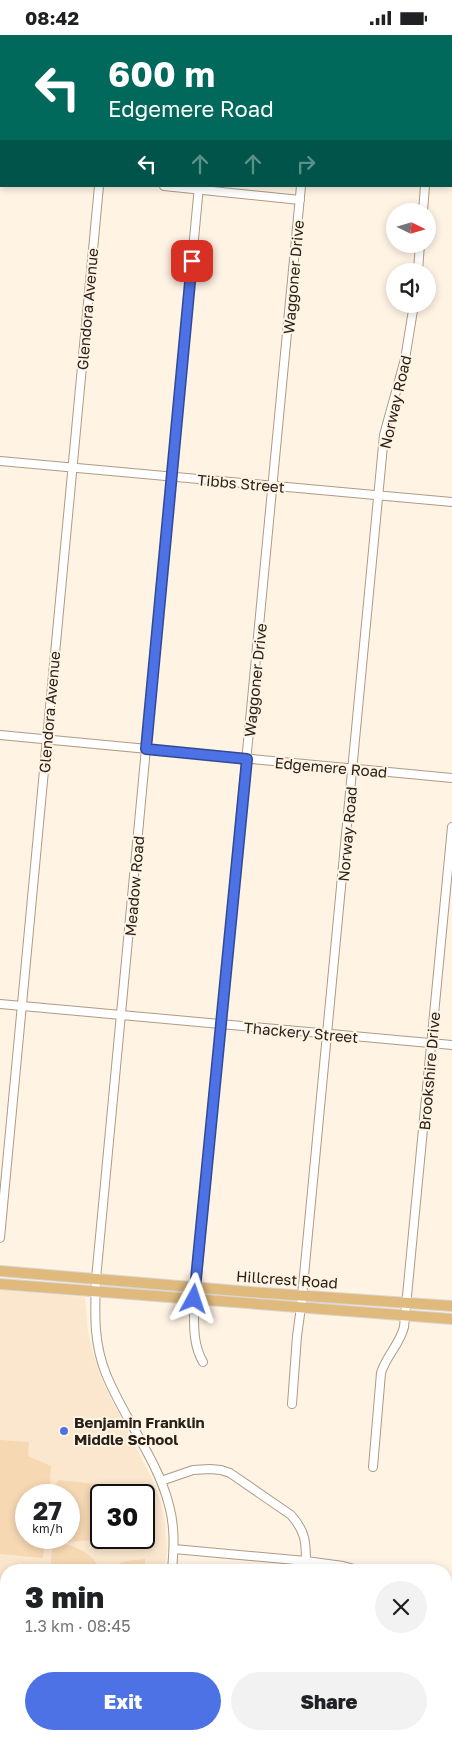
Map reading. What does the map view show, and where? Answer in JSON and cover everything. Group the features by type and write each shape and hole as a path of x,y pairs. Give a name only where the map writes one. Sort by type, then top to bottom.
{"main road":[{"name":"Hillcrest Road","path":"0,1271 96,1279 301,1307 452,1319"},
{"name":"Hillcrest Road","path":"0,1284 96,1291 302,1295 452,1307"}],"street":[{"name":"Glendora Avenue","path":"0,1238 99,187"},
{"path":"182,187 300,200"},
{"name":"Waggoner Drive","path":"203,1362 197,1347 194,1330 195,1293 274,485 301,187"},
{"path":"424,203 425,187"},
{"name":"Meadow Road","path":"173,1564 174,1549 171,1515 161,1481 106,1374 95,1327 96,1279 199,188"},
{"name":"Norway Road","path":"292,1404 384,435 405,359 413,313"},
{"name":"Tibbs Street","path":"0,461 452,503"},
{"name":"Edgemere Road","path":"0,735 452,779"},
{"name":"Brookshire Drive","path":"373,1467 381,1373 386,1359 400,1339 404,1327 452,827"},
{"name":"Thackery Street","path":"0,1004 452,1045"},
{"path":"161,1481 194,1469 210,1469 230,1473 295,1519 305,1536 306,1561"},
{"path":"174,1549 329,1564"}],"shaded area":[{"name":"Benjamin Franklin Middle School","path":"0,1290 85,1297 88,1331 103,1383 154,1484 90,1484 90,1549 155,1549 155,1487 161,1502 167,1550 165,1564 0,1564"},
{"path":"0,1440 29,1442 28,1456 51,1466 50,1484 15,1484 15,1549 44,1549 43,1558 0,1554"},
{"path":"59,1480 94,1484 90,1484 90,1540 80,1541 80,1484 56,1484"},
{"path":"52,1549 79,1549 87,1553 98,1564 51,1564"},
{"path":"145,1559 145,1564 118,1564 126,1561"}],"place":[{"name":"Benjamin Franklin Middle School","path":"64,1431"}],"route":[{"path":"192,261 146,749 247,759 194,1299"}]}
